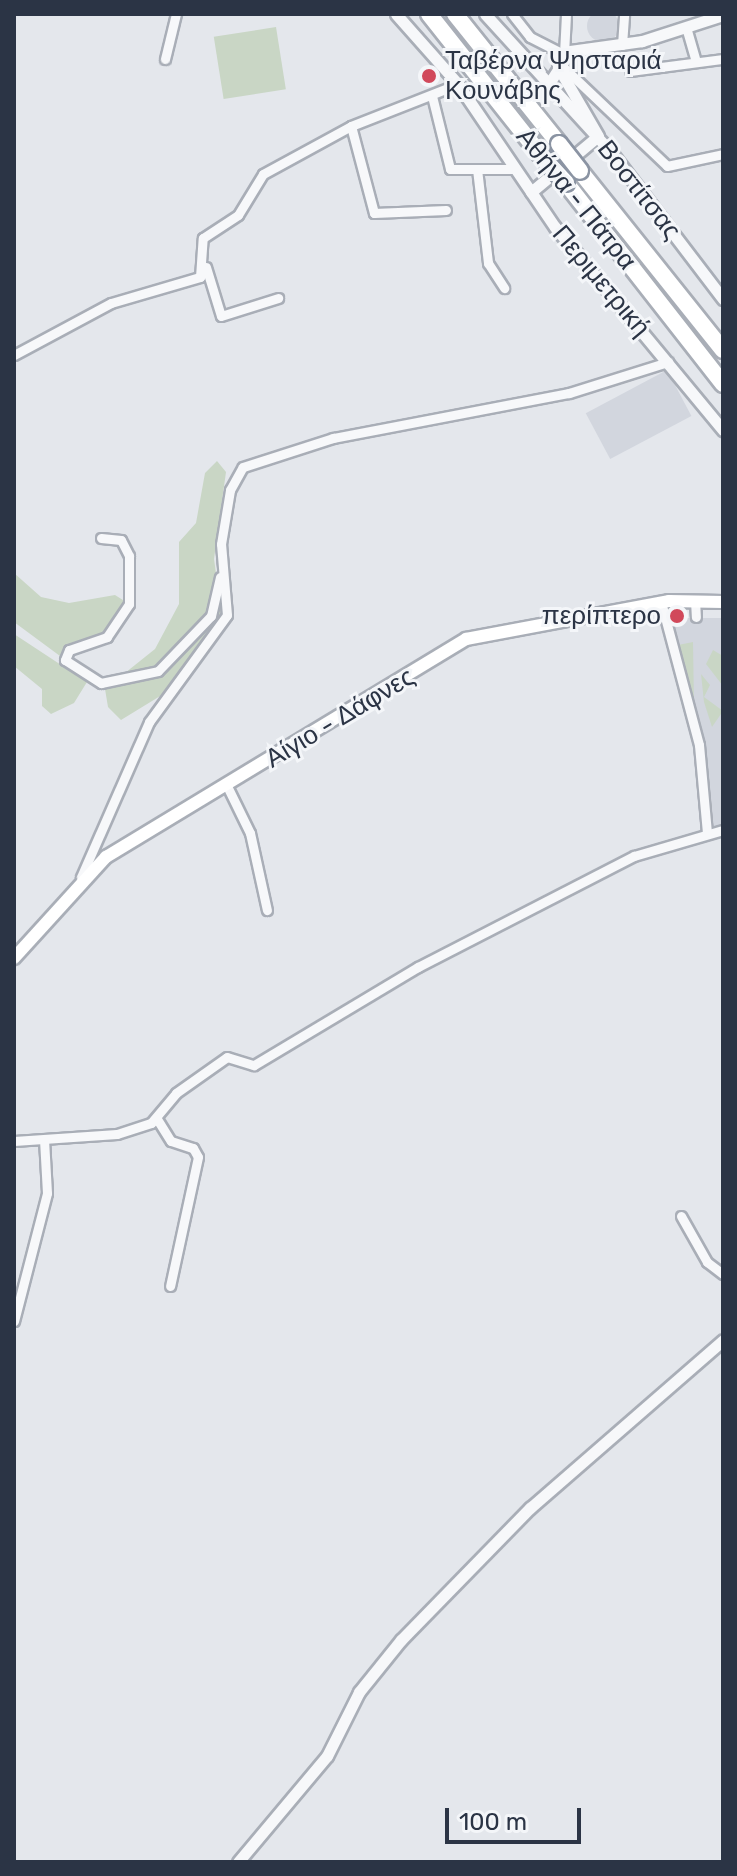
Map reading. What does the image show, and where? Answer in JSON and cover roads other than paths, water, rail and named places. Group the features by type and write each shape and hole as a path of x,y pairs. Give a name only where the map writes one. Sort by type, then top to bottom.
{"highway":[{"name":"Αθήνα - Πάτρα","path":"429,14 723,384"},
{"name":"Αθήνα - Πάτρα","path":"455,14 723,350"}],"main road":[{"name":"Αίγιο - Δάφνες","path":"14,958 81,877 466,639 661,602 723,602"}],"street":[{"path":"165,59 176,14"},
{"name":"Περιμετρική","path":"396,14 458,84 513,169 723,430"},
{"name":"Βοστίτσας","path":"485,14 598,136 723,299"},
{"path":"512,14 528,36 560,62 667,166 723,154"},
{"path":"548,85 560,62 566,14"},
{"path":"622,45 624,14"},
{"path":"560,62 723,15"},
{"path":"686,27 696,62"},
{"path":"630,71 723,59"},
{"path":"531,192 598,136 560,62"},
{"path":"278,298 221,316 206,267 204,236 235,218 262,175 351,126 458,84"},
{"path":"432,96 450,169 513,169"},
{"path":"351,126 374,213 446,210"},
{"path":"477,169 488,263 504,288"},
{"path":"14,355 111,303 197,279 206,267"},
{"path":"101,538 121,540 129,556 129,604 107,637 69,650 65,660 101,683 158,671 211,616 221,574 230,490 243,467 333,438 569,393 668,362"},
{"path":"81,877 149,722 227,615 221,574"},
{"path":"695,600 696,617"},
{"path":"661,602 699,745 707,833"},
{"path":"228,788 250,833 267,910"},
{"path":"14,1141 117,1134 157,1119 176,1093 227,1057 254,1065 518,915 644,851 723,830"},
{"path":"157,1119 171,1141 193,1148 198,1157 170,1286"},
{"path":"14,1321 47,1193 44,1140"},
{"path":"681,1216 707,1262 723,1274"},
{"path":"238,1862 327,1756 359,1692 411,1629 530,1508 723,1340"}],"place":[{"name":"Ταβέρνα Ψησταριά Κουνάβης","path":"429,76"},
{"name":"περίπτερο","path":"677,616"}]}
